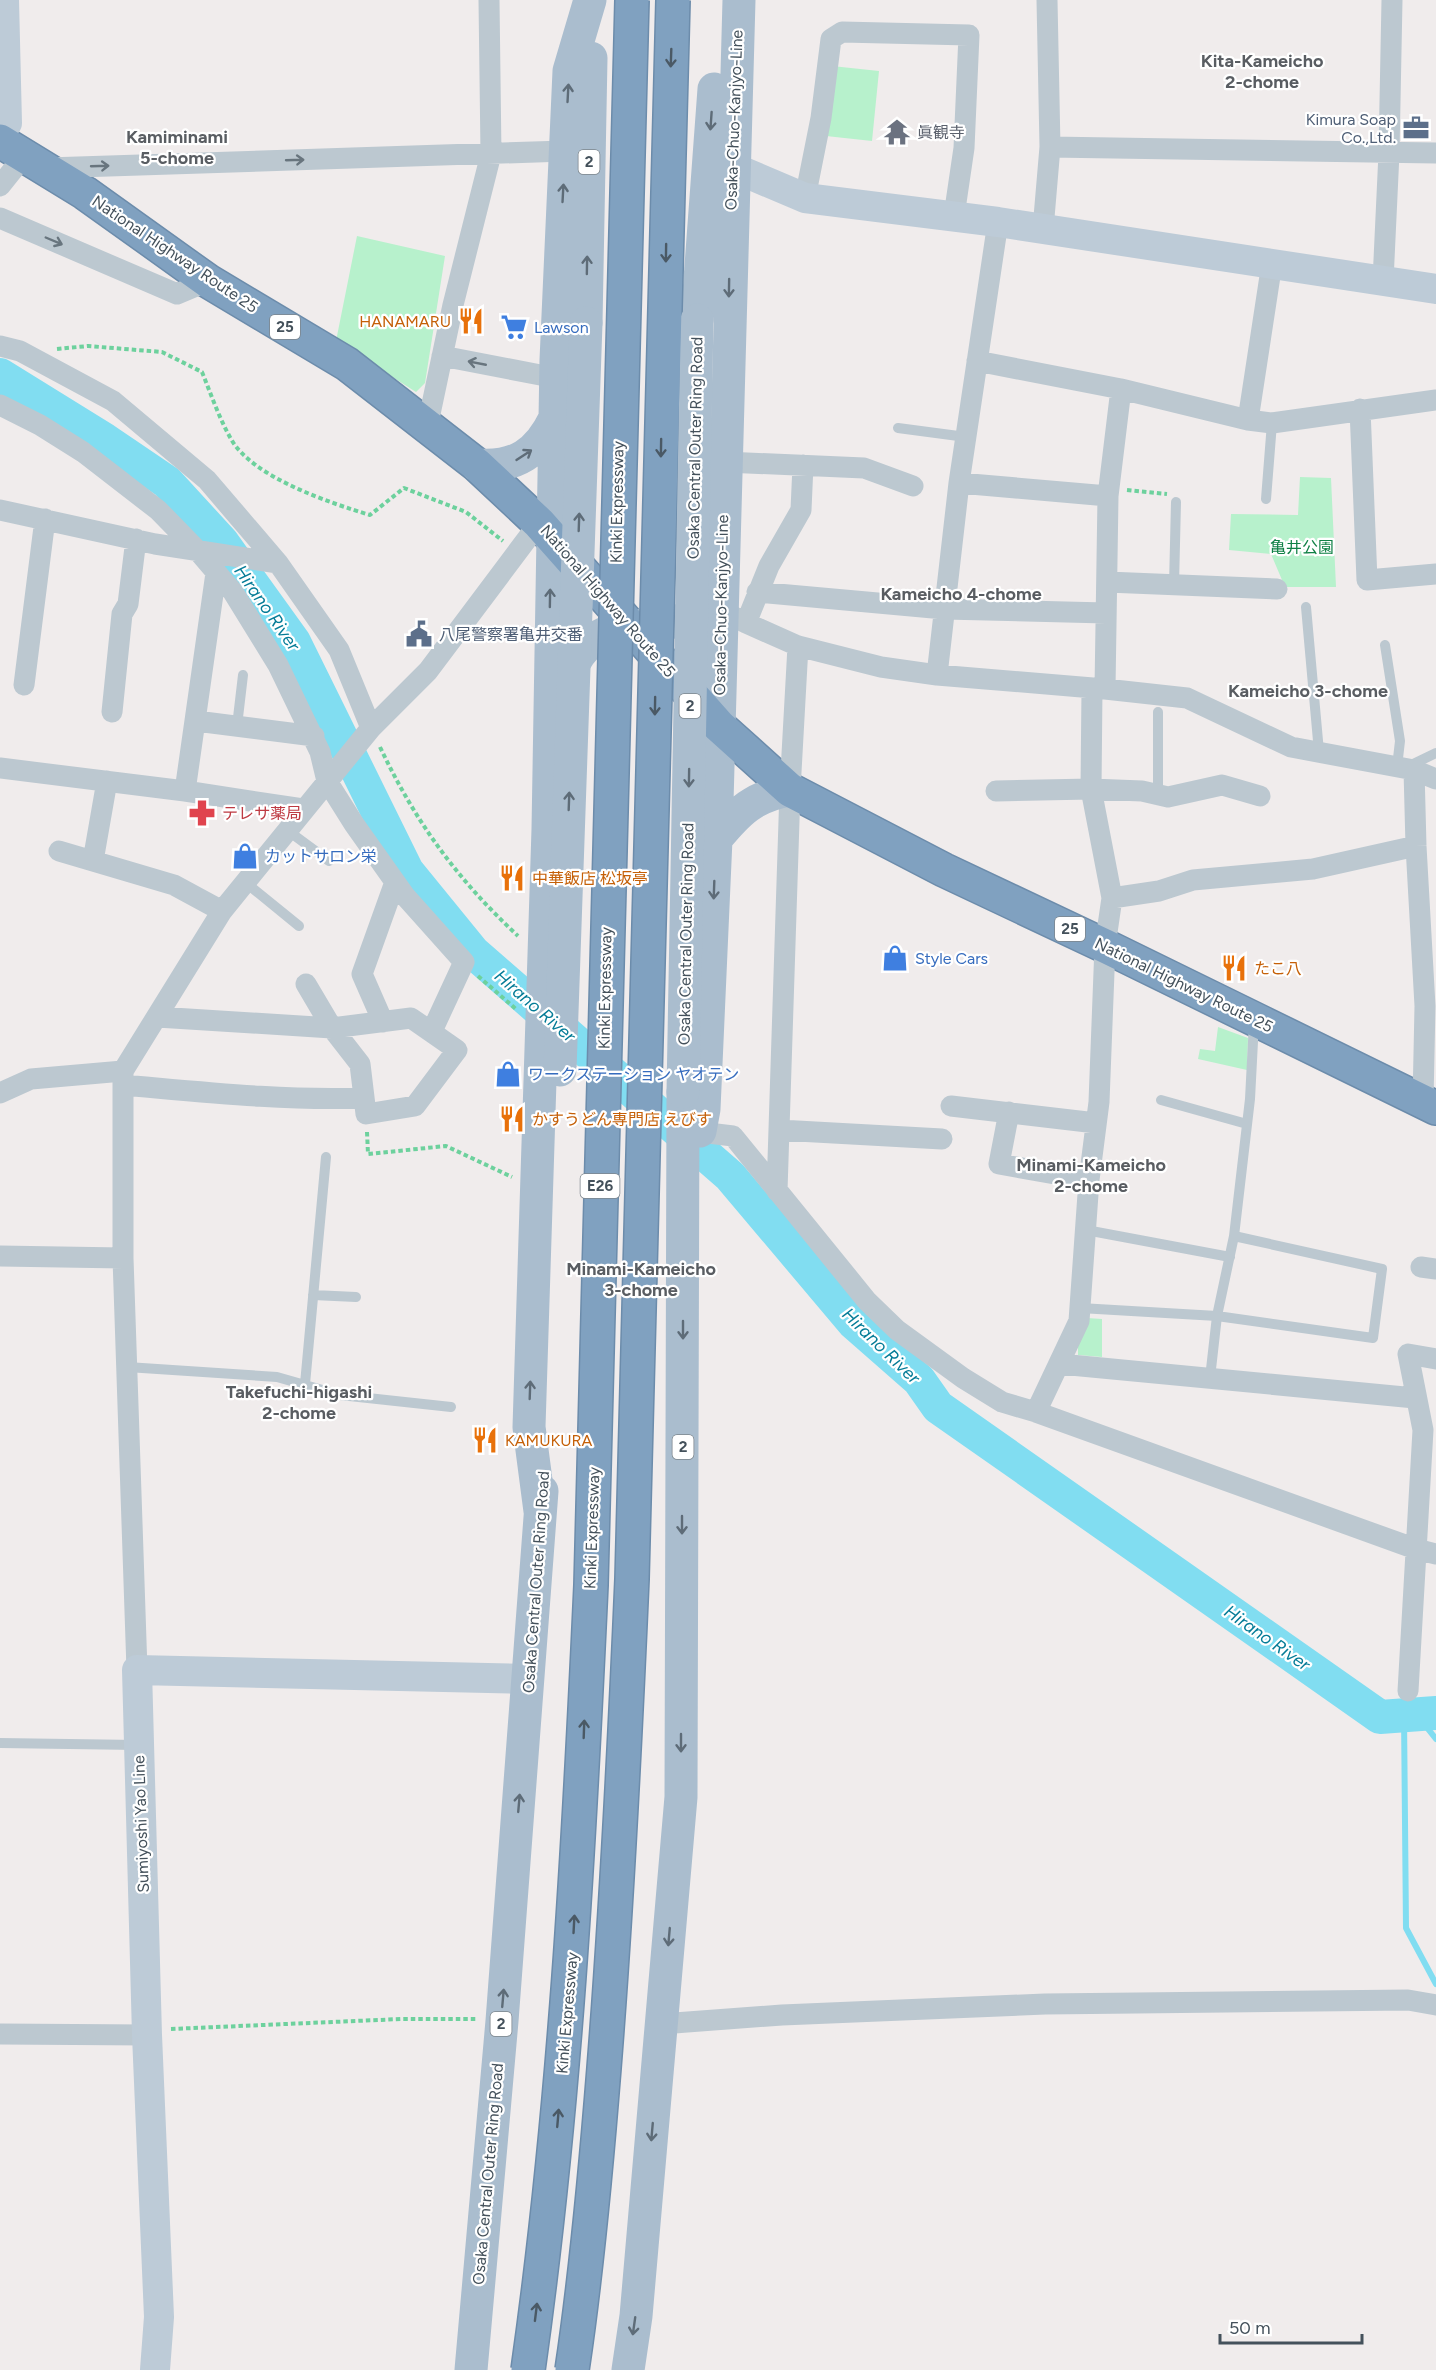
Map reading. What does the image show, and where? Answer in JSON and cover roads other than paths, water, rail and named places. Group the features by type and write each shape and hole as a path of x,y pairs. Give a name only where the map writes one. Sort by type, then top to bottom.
{"highway":[{"name":"Kinki Expressway","path":"528,2370 556,2141 572,1962 591,1584 632,0"},
{"name":"E26","path":"572,2370 598,2142 613,1960 625,1759 633,1567 673,0"},
{"name":"National Highway Route 25","path":"22,155 85,193 208,280 347,364 477,465 545,529 719,726 790,789 944,870 1105,946 1429,1105"}],"main road":[{"path":"0,131 7,123 4,0"},
{"path":"540,1511 529,1427 545,956 548,733 545,529 555,418 568,71 591,0"},
{"name":"Osaka Central Outer Ring Road","path":"471,2370 501,2021 540,1511 553,1383 560,1070 586,323 591,0"},
{"name":"Osaka Central Outer Ring Road","path":"628,2370 636,2316 681,1797 683,1092 697,320 720,0"},
{"name":"Osaka-Chuo-Kanjyo-Line","path":"684,1209 704,1109 719,726 734,617 724,500 732,167 739,0"},
{"path":"732,167 805,198 998,222 1436,289"},
{"path":"477,465 493,466 512,463 530,452 545,438 555,418"},
{"path":"548,733 566,718 566,684 572,665 580,652 590,643 618,628 671,623 688,616 698,606 703,598 704,518 724,500"},
{"path":"716,839 735,815 757,799 790,789"},
{"path":"137,1670 528,1679"},
{"name":"Sumiyoshi Yao Line","path":"137,1670 147,2035 159,2317 156,2370"}],"street":[{"path":"427,428 491,153 489,0"},
{"path":"1043,229 1050,147 1047,0"},
{"path":"1383,280 1389,153 1392,0"},
{"path":"805,198 821,118 831,39 842,32 969,35 964,148 954,216"},
{"path":"1050,147 1436,153"},
{"path":"0,186 22,155 565,151"},
{"path":"0,218 177,294 208,280"},
{"path":"937,675 959,483 998,222"},
{"path":"1248,420 1272,263"},
{"path":"10,349 113,401 207,480 278,563 339,650 371,728"},
{"path":"442,356 556,378"},
{"path":"976,361 1121,388 1248,420 1272,423 1436,400"},
{"path":"1036,1412 1079,1321 1089,1180 1096,1123 1105,946 1112,898 1091,789 1106,613 1109,492 1121,388"},
{"path":"0,405 40,425 82,452 158,510 202,551 216,573 233,592 278,665 314,736 327,781 395,882 464,962 432,1031"},
{"path":"1360,409 1367,580 1436,574"},
{"path":"725,462 864,468 913,486"},
{"path":"803,465 801,510 757,592 734,617 798,646 881,667 937,675 1186,698 1291,747 1405,768 1436,779"},
{"path":"959,483 1109,492"},
{"path":"0,510 136,539 278,563"},
{"path":"24,685 45,519"},
{"path":"137,1670 123,1258 123,1078 157,1017 222,911 371,728 428,671 545,529"},
{"path":"112,712 122,614 128,604 136,539"},
{"path":"185,791 216,573"},
{"path":"1107,582 1277,589"},
{"path":"757,592 944,609 1106,613"},
{"path":"777,1191 790,789 798,646"},
{"path":"196,721 314,736"},
{"path":"0,768 185,791 303,809"},
{"path":"1405,768 1416,846 1429,1105"},
{"path":"93,861 107,781"},
{"path":"996,791 1091,789 1142,791 1168,797 1222,785 1260,796"},
{"path":"1112,898 1158,891 1192,880 1313,869 1416,846"},
{"path":"59,851 174,885 222,911"},
{"path":"383,1022 362,974 395,882"},
{"path":"306,984 332,1028 360,1064 365,1106"},
{"path":"0,1093 32,1079 123,1078 235,1095 324,1100 365,1106 415,1106 457,1050 411,1018 332,1028 157,1017"},
{"path":"951,1106 1096,1123"},
{"path":"1009,1112 999,1164 1089,1180"},
{"path":"779,1130 942,1139"},
{"path":"700,1132 733,1136 867,1301 897,1330 963,1378 1002,1402 1036,1412 1426,1551"},
{"path":"0,1256 123,1258"},
{"path":"1408,1691 1426,1551 1423,1430 1408,1354 1436,1359"},
{"path":"1059,1364 1415,1398"},
{"path":"661,2024 782,2015 1136,2002 1408,2000 1436,2005"},
{"path":"0,2034 147,2035"}],"lane":[{"path":"1266,499 1272,423"},
{"path":"898,428 966,437"},
{"path":"1174,585 1176,502"},
{"path":"1306,607 1319,752"},
{"path":"1385,645 1405,768 1436,753"},
{"path":"237,726 243,675"},
{"path":"1158,712 1158,795"},
{"path":"286,830 329,861"},
{"path":"245,882 299,926"},
{"path":"1210,1378 1217,1316 1234,1236 1247,1124 1255,1019"},
{"path":"1161,1100 1247,1124"},
{"path":"305,1384 326,1157"},
{"path":"1086,1230 1230,1257"},
{"path":"1080,1308 1217,1316 1374,1338 1382,1269 1234,1236"},
{"path":"313,1295 356,1297"},
{"path":"127,1367 277,1377 340,1395 451,1407"},
{"path":"0,1743 139,1745"}],"waterway":[{"name":"Hirano River","path":"0,375 105,440 167,482 222,542 294,642 407,871 473,952 730,1176 854,1323 919,1380 938,1407 1380,1717 1436,1713"},
{"path":"1404,1715 1406,1928 1436,1984"},
{"path":"1417,1715 1436,1739"}],"place":[{"name":"Kimura Soap Co.,Ltd.","path":"1416,128"},
{"name":"眞観寺","path":"897,132"},
{"name":"HANAMARU","path":"471,321"},
{"name":"Lawson","path":"514,327"},
{"name":"八尾警察署亀井交番","path":"419,634"},
{"name":"テレサ薬局","path":"202,813"},
{"name":"カットサロン栄","path":"245,856"},
{"name":"中華飯店 松坂亭","path":"512,878"},
{"name":"Style Cars","path":"895,958"},
{"name":"たこ八","path":"1234,968"},
{"name":"ワークステーション ヤオテン","path":"508,1074"},
{"name":"かすうどん専門店 えびす","path":"512,1119"},
{"name":"KAMUKURA","path":"485,1440"}],"district":[{"name":"Kita-Kameicho 2-chome","path":"1262,71"},
{"name":"Kamiminami 5-chome","path":"177,147"},
{"name":"Kameicho 4-chome","path":"961,594"},
{"name":"Kameicho 3-chome","path":"1308,691"},
{"name":"Minami-Kameicho 2-chome","path":"1091,1175"},
{"name":"Minami-Kameicho 3-chome","path":"641,1279"},
{"name":"Takefuchi-higashi 2-chome","path":"299,1402"}],"park label":[{"name":"亀井公園","path":"1302,547"}]}
